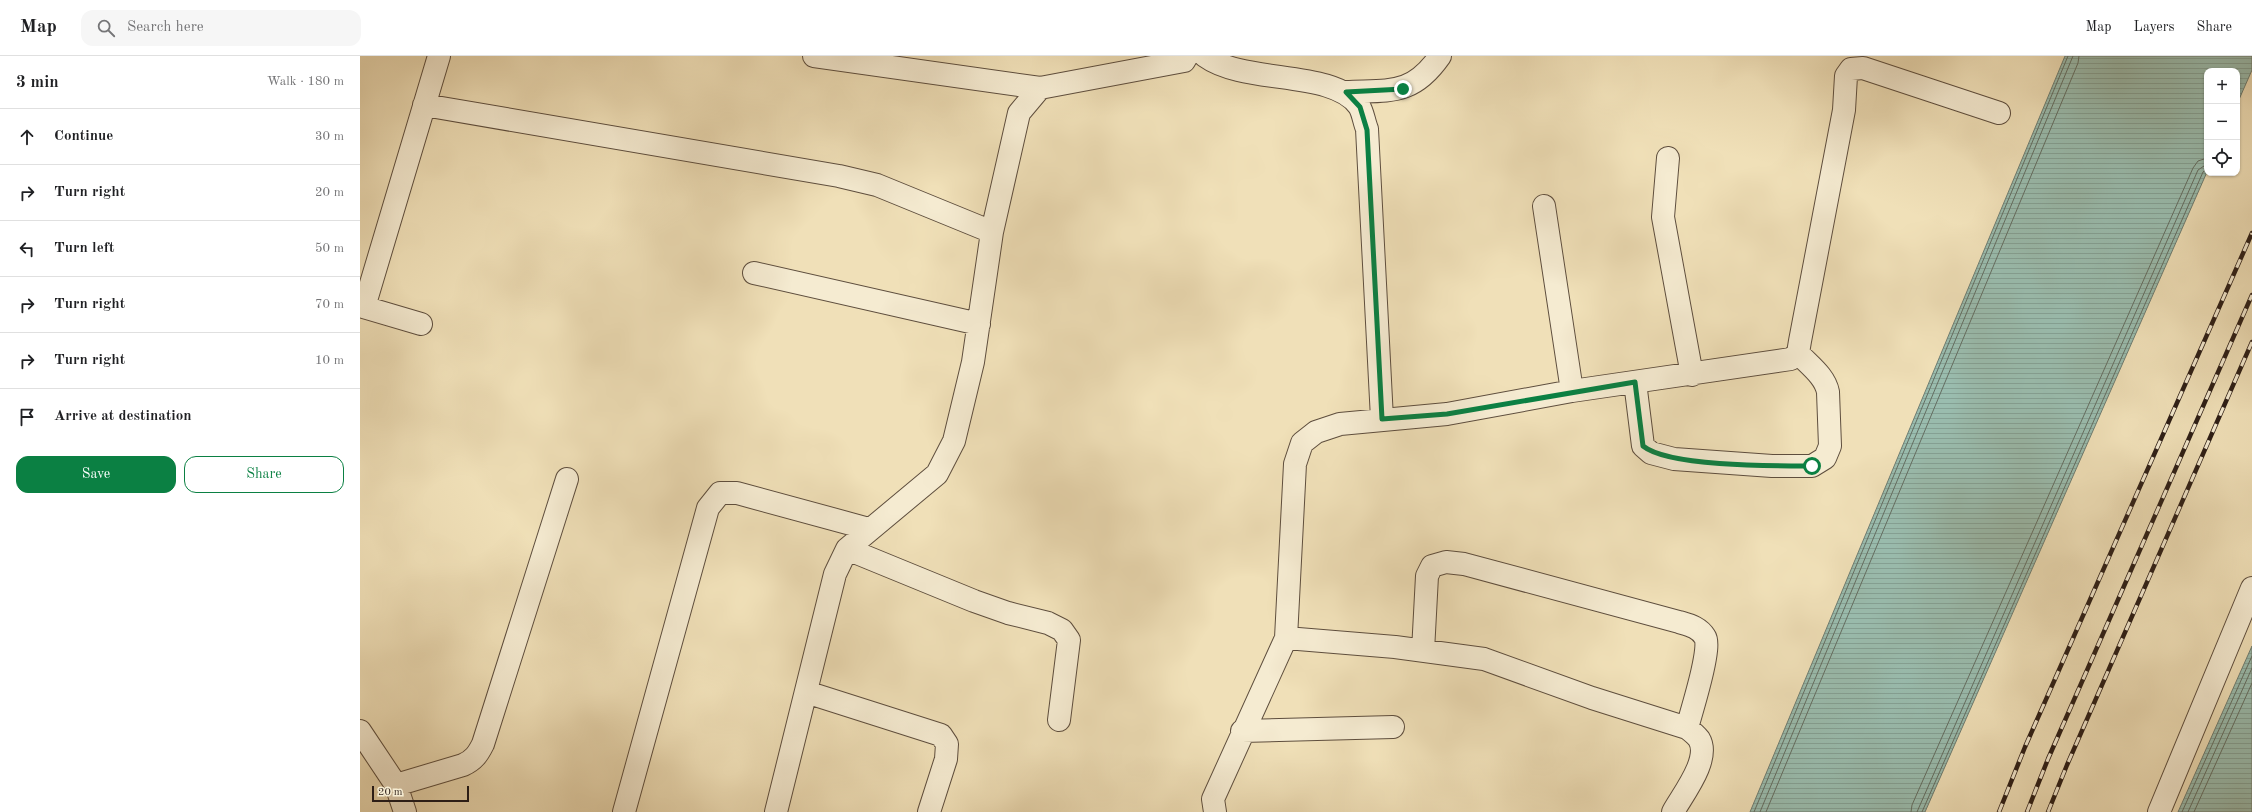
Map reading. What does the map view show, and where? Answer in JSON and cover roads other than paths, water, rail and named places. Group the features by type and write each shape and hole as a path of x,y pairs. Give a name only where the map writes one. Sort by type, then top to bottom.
{"street":[{"path":"421,324 362,306 439,56"},
{"path":"814,56 1040,88 1184,61 1188,56"},
{"path":"1205,56 1215,63 1232,68 1332,87 1346,92 1403,89 1415,83 1431,69 1440,56"},
{"path":"1213,811 1213,800 1242,731 1286,638 1295,464 1302,443 1316,432 1340,424 1447,414 1572,391 1782,362 1791,359 1798,353 1844,110 1846,76 1851,69 1863,68 1999,113"},
{"path":"776,812 835,574 847,549 869,529 937,474 954,441 973,362 992,232 1019,113 1040,88"},
{"path":"1346,92 1360,107 1367,130 1382,419"},
{"path":"424,105 839,176 877,185 992,232"},
{"path":"1668,158 1663,217 1692,375"},
{"path":"1544,206 1572,391"},
{"path":"754,273 979,324"},
{"path":"1635,382 1643,446 1651,453 1674,459 1772,466 1812,466 1825,458 1830,446 1828,392 1826,384 1820,376 1798,353"},
{"path":"396,785 463,765 473,760 479,752 567,479"},
{"path":"624,812 708,508 720,493 737,493 869,529"},
{"path":"847,549 1008,614 1048,623 1062,630 1069,640 1059,720"},
{"path":"1423,651 1427,576 1432,566 1446,562 1464,564 1679,622 1698,628 1706,638 1706,654 1687,728"},
{"path":"2159,812 2252,588"},
{"path":"1286,638 1423,651 1484,659 1592,698 1687,728 1698,738 1703,749 1702,760 1672,812"},
{"path":"806,692 941,735 947,744 946,759 928,812"},
{"path":"1242,731 1393,727"},
{"path":"360,731 396,785 405,812"}],"water":[{"path":"2065,56 2252,56 2252,70 2240,97 2240,68 2204,68 2204,176 2205,176 1925,812 1750,812"},
{"path":"2252,646 2252,812 2178,812"}],"railway":[{"path":"1999,812 2025,747 2252,233"},
{"path":"2027,812 2048,759 2252,295"},
{"path":"2048,812 2067,765 2252,342"}]}
